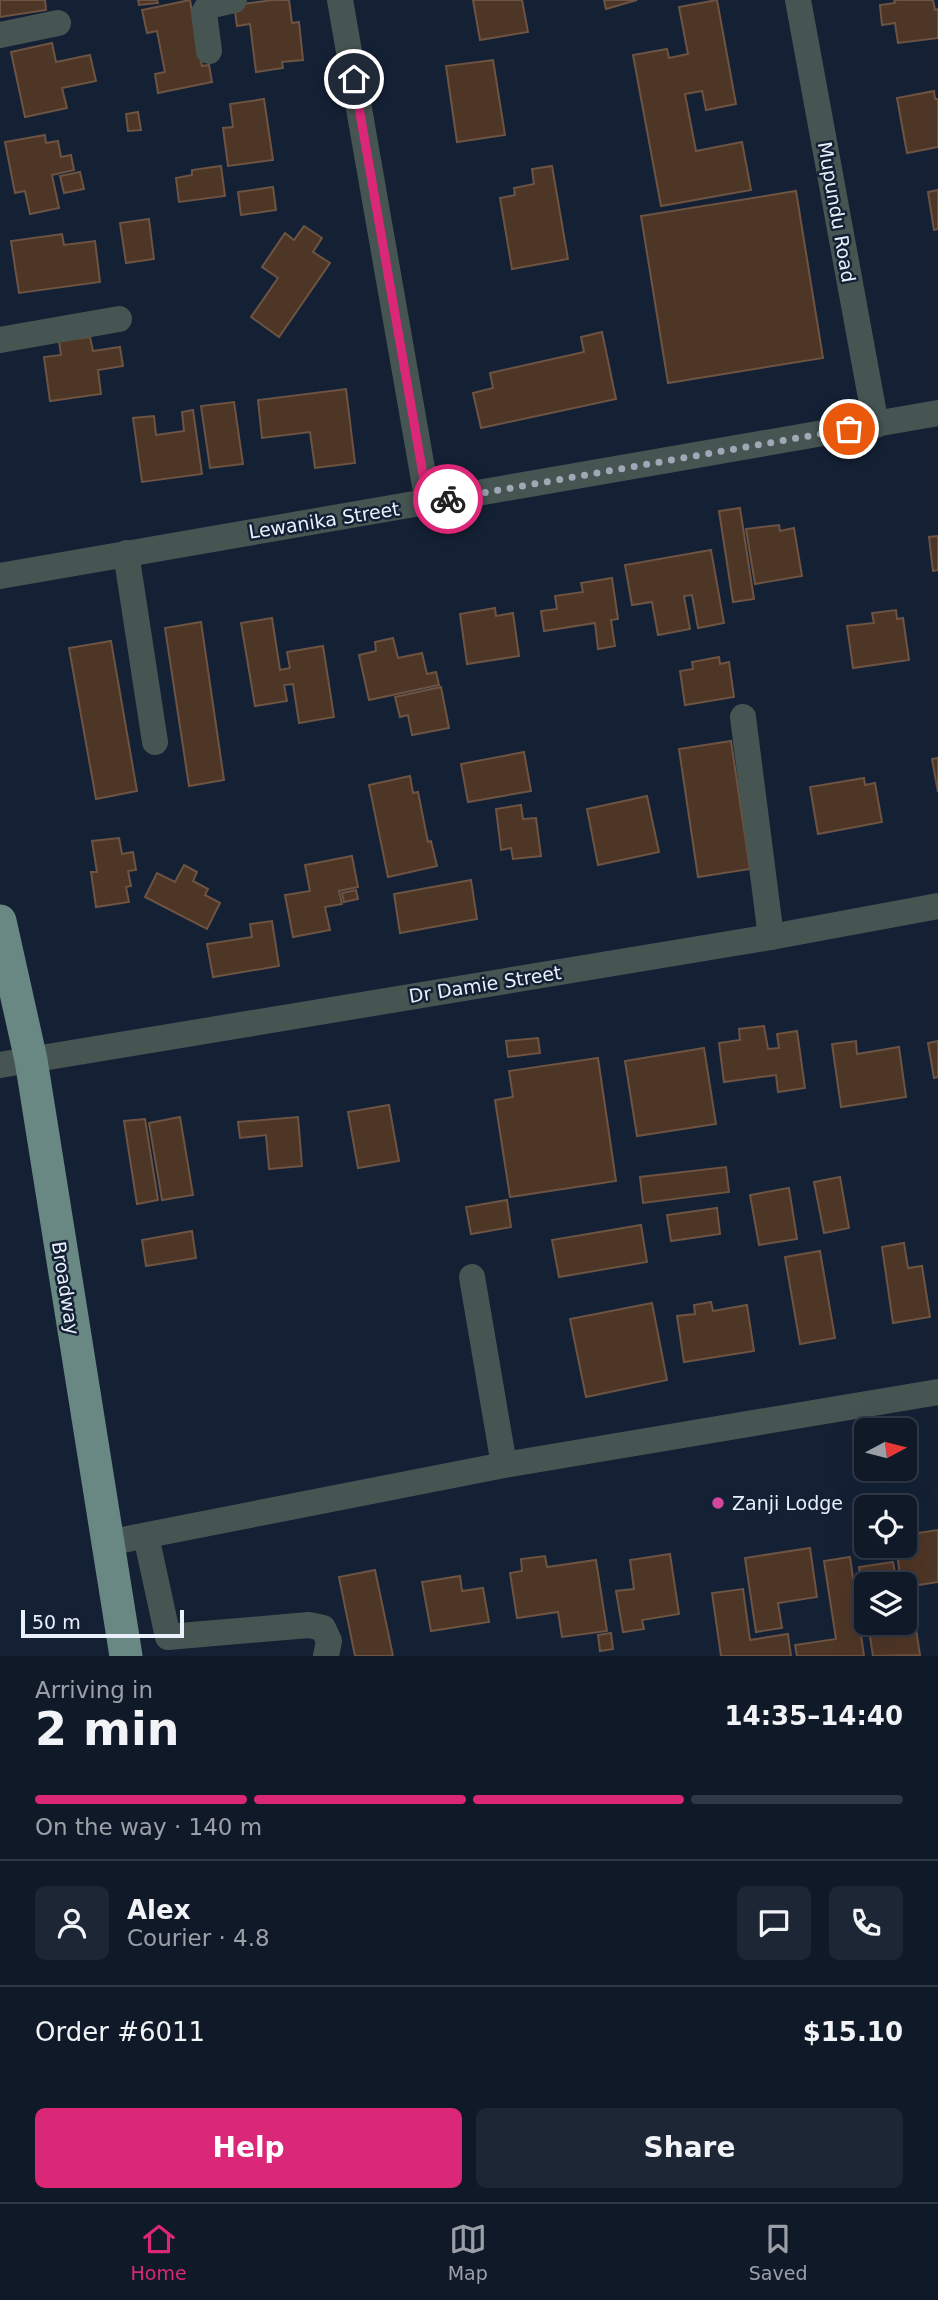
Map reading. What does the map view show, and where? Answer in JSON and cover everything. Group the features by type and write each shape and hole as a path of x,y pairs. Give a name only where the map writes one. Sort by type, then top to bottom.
{"main road":[{"name":"Broadway","path":"0,921 15,1062 126,1656"}],"street":[{"path":"209,51 204,13 208,6 234,0"},
{"path":"340,0 428,503"},
{"name":"Mupundu Road","path":"798,0 876,425"},
{"path":"0,36 58,23"},
{"path":"0,340 119,319"},
{"name":"Lewanika Street","path":"0,576 938,413"},
{"path":"126,553 155,742"},
{"path":"743,717 771,937"},
{"name":"Dr Damie Street","path":"15,1062 771,937 938,906"},
{"path":"472,1277 504,1465"},
{"path":"107,1543 504,1465 938,1392"},
{"path":"146,1536 170,1647 309,1625 323,1628 330,1641 326,1656"}],"building":[{"path":"0,0 45,0 46,10 0,17"},
{"path":"138,0 157,0 158,3 139,5"},
{"path":"190,0 202,66 209,65 212,82 158,93 155,74 165,72 157,31 147,33 142,10"},
{"path":"289,0 292,23 299,22 303,60 282,62 283,68 256,72 250,24 237,26 234,5"},
{"path":"473,0 522,0 528,32 480,40"},
{"path":"604,0 637,0 606,9"},
{"path":"717,0 736,104 706,110 702,91 685,94 696,151 742,142 751,190 661,206 633,55 667,49 669,58 688,54 679,7"},
{"path":"894,0 933,0 935,10 938,9 938,38 898,43 895,23 882,25 880,5 895,3"},
{"path":"52,43 56,62 90,55 96,81 62,88 67,108 25,117 11,52"},
{"path":"493,60 505,135 457,142 446,66"},
{"path":"934,91 935,99 938,99 938,147 907,153 897,98"},
{"path":"264,99 273,160 228,166 223,128 233,127 230,104"},
{"path":"138,112 141,130 128,131 126,114"},
{"path":"45,135 46,143 58,141 61,157 71,155 74,170 52,175 59,208 30,214 25,191 15,193 5,142"},
{"path":"221,166 225,196 179,202 176,178 192,175 192,170"},
{"path":"552,166 568,259 512,269 500,198 515,195 514,188 534,184 532,169"},
{"path":"80,172 84,189 64,193 60,176"},
{"path":"273,187 276,210 241,215 238,192"},
{"path":"938,190 938,229 934,230 928,192"},
{"path":"796,191 823,358 668,383 641,216"},
{"path":"149,219 154,259 126,263 120,223"},
{"path":"304,226 322,238 313,252 330,263 279,337 251,317 278,278 262,267 285,233 294,240"},
{"path":"62,234 64,245 95,241 100,282 19,293 11,241"},
{"path":"602,332 616,399 481,428 473,393 493,388 490,373 584,352 581,337"},
{"path":"90,337 93,351 120,347 123,366 98,370 101,394 50,401 44,357 61,355 59,341"},
{"path":"346,389 355,463 315,468 310,432 262,438 258,400"},
{"path":"234,402 243,464 210,468 201,406"},
{"path":"193,410 202,474 142,482 133,418 154,416 156,435 184,431 182,412"},
{"path":"740,508 754,599 733,602 719,511"},
{"path":"779,525 780,531 794,528 802,576 755,584 746,529"},
{"path":"938,536 938,570 933,571 929,537"},
{"path":"711,550 724,623 698,628 692,595 684,596 690,629 658,635 652,602 632,605 625,565"},
{"path":"612,578 618,619 611,620 615,646 598,649 595,623 544,631 541,611 557,609 555,596 583,592 581,583"},
{"path":"495,608 496,616 513,613 519,656 467,664 460,614"},
{"path":"896,610 897,619 903,618 909,660 853,668 847,626 874,623 872,613"},
{"path":"272,618 280,670 290,668 287,652 323,646 334,717 299,723 293,684 284,685 287,701 255,706 241,623"},
{"path":"201,622 224,780 189,786 165,628"},
{"path":"393,638 398,658 422,653 427,674 436,672 439,685 369,700 359,655 376,651 375,642"},
{"path":"111,641 137,791 96,799 69,648"},
{"path":"719,657 720,664 729,662 734,697 685,705 680,671 693,669 692,662"},
{"path":"441,687 449,728 412,735 408,715 400,717 395,697"},
{"path":"731,741 750,869 698,877 679,749"},
{"path":"524,752 531,791 468,802 461,764"},
{"path":"938,758 938,792 932,759"},
{"path":"410,776 413,793 418,792 428,842 431,841 437,866 388,877 369,785"},
{"path":"864,778 865,785 875,783 882,822 818,834 810,787"},
{"path":"647,796 659,852 598,865 587,809"},
{"path":"521,805 523,819 536,818 541,856 513,859 511,848 501,850 496,809"},
{"path":"119,838 122,854 133,852 136,870 128,871 131,886 126,887 129,902 96,907 91,872 97,872 92,841"},
{"path":"352,856 358,887 339,891 342,904 325,907 330,930 293,937 285,895 310,891 305,865"},
{"path":"184,865 197,872 193,881 208,889 205,895 220,903 207,929 145,897 157,873 175,882"},
{"path":"471,880 477,919 400,933 394,894"},
{"path":"356,890 358,899 344,902 342,893"},
{"path":"272,921 279,966 213,977 207,944 252,937 250,924"},
{"path":"764,1026 768,1049 779,1048 777,1034 797,1031 805,1088 778,1092 776,1075 724,1082 719,1043 740,1040 739,1029"},
{"path":"538,1038 540,1053 508,1057 506,1041"},
{"path":"856,1041 857,1054 899,1047 906,1097 841,1107 832,1044"},
{"path":"938,1041 938,1077 934,1078 928,1043"},
{"path":"704,1048 716,1124 637,1136 625,1061"},
{"path":"598,1058 616,1181 510,1197 495,1100 513,1097 509,1071"},
{"path":"389,1105 399,1161 358,1168 348,1112"},
{"path":"180,1117 193,1195 162,1200 149,1123"},
{"path":"298,1117 302,1166 269,1169 266,1135 240,1138 238,1122"},
{"path":"145,1119 158,1200 137,1204 124,1121"},
{"path":"726,1167 729,1192 643,1203 640,1177"},
{"path":"840,1177 849,1228 824,1233 814,1182"},
{"path":"789,1188 797,1239 759,1245 750,1195"},
{"path":"507,1200 511,1227 471,1234 466,1207"},
{"path":"717,1208 720,1234 671,1241 667,1215"},
{"path":"641,1225 647,1262 559,1277 552,1240"},
{"path":"192,1231 196,1258 146,1266 142,1240"},
{"path":"904,1243 908,1268 922,1266 930,1317 893,1323 882,1247"},
{"path":"820,1251 835,1338 800,1344 785,1257"},
{"path":"711,1302 713,1311 747,1305 754,1351 684,1362 677,1316 695,1314 694,1305"},
{"path":"652,1303 667,1380 586,1397 570,1319"},
{"path":"938,1530 938,1582 917,1585 917,1572 899,1572 898,1558 917,1558 917,1533"},
{"path":"810,1548 817,1597 778,1603 782,1628 756,1632 745,1558"},
{"path":"670,1554 679,1614 642,1620 644,1629 623,1632 616,1591 634,1589 630,1560"},
{"path":"545,1556 547,1567 596,1560 607,1631 562,1637 558,1612 517,1618 510,1573 522,1571 521,1559"},
{"path":"850,1557 854,1585 854,1635 861,1635 864,1656 797,1656 795,1645 836,1639 824,1561"},
{"path":"893,1562 895,1572 860,1572 859,1567"},
{"path":"375,1570 393,1656 355,1656 339,1577"},
{"path":"460,1576 462,1591 483,1588 489,1622 431,1631 422,1582"},
{"path":"743,1589 750,1640 788,1634 791,1656 721,1656 712,1593"},
{"path":"611,1633 613,1649 600,1651 598,1635"},
{"path":"870,1635 917,1635 920,1655 873,1656"}],"way so far":[{"path":"448,499 849,429"}],"place":[{"name":"Zanji Lodge","path":"718,1503"}],"route":[{"path":"354,79 428,503 448,499"}]}
